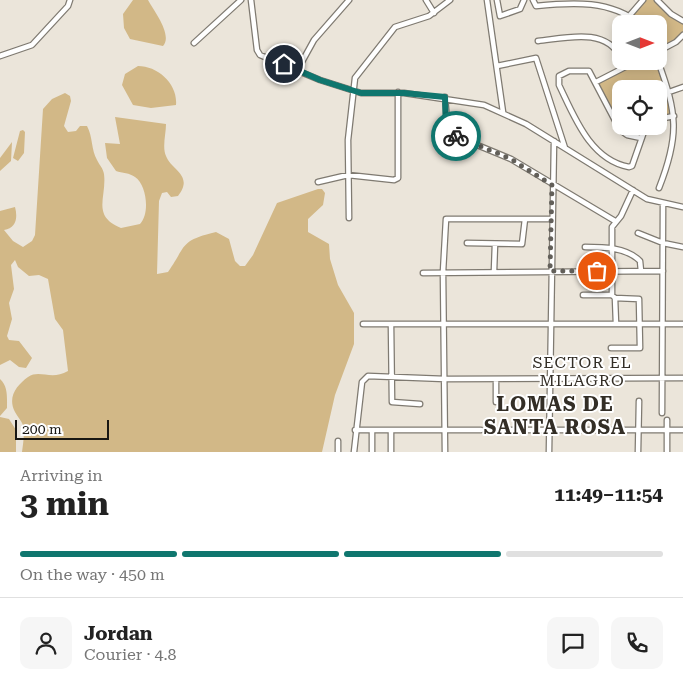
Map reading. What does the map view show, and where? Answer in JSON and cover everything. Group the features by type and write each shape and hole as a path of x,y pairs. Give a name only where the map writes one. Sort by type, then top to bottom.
{"street":[{"path":"0,56 36,42 52,21 68,6 70,0"},
{"path":"194,43 241,0"},
{"path":"251,0 258,53 320,80 352,90 370,94 398,92 479,103 502,112 554,141 647,199 683,207"},
{"path":"298,70 314,40 349,0"},
{"path":"426,0 434,13"},
{"path":"349,218 348,175 352,90 358,71 395,27 425,18 450,0"},
{"path":"487,0 502,112"},
{"path":"497,0 500,16 520,9 524,0"},
{"path":"533,2 536,6 557,2 605,2 630,15 643,0"},
{"path":"657,0 671,14 683,21"},
{"path":"668,46 683,36"},
{"path":"538,41 597,38 612,45"},
{"path":"497,66 536,58 565,148"},
{"path":"641,138 622,132 596,82 586,70 565,72 558,78 562,91 590,144 603,154 629,167 633,164 642,135"},
{"path":"596,82 620,70"},
{"path":"659,188 673,148 674,116 669,92 661,70"},
{"path":"669,92 683,87"},
{"path":"318,182 348,175 394,180 398,178 398,92"},
{"path":"445,97 448,133 511,159 615,221"},
{"path":"667,117 674,116"},
{"path":"549,452 551,377 550,271 554,141"},
{"path":"616,324 612,271 612,227 621,216 633,190"},
{"path":"662,413 663,204"},
{"path":"445,452 443,272 446,219 552,219"},
{"path":"467,244 522,244 525,219"},
{"path":"638,233 663,243 683,247"},
{"path":"494,272 495,244"},
{"path":"584,247 612,248 638,258 641,264 641,271"},
{"path":"423,273 663,271"},
{"path":"583,295 639,299 640,348 611,348"},
{"path":"363,324 683,324"},
{"path":"391,324 393,403 420,404"},
{"path":"354,452 355,430 364,379 368,376 445,379 551,377 683,378"},
{"path":"496,379 496,402"},
{"path":"638,452 639,401"},
{"path":"667,420 667,452"},
{"path":"355,430 481,430"},
{"path":"372,430 372,452"},
{"path":"391,430 391,452"},
{"path":"502,430 683,430"},
{"path":"338,441 338,452"}],"shaded area":[{"path":"133,0 148,0 158,16 166,36 163,46 130,39 124,28 123,14"},
{"path":"643,0 657,0 683,21 683,35 668,45 668,15 630,15"},
{"path":"138,66 153,69 170,83 176,97 176,105 151,108 133,105 122,85 125,74"},
{"path":"619,70 661,70 664,80 612,80 612,112 596,82"},
{"path":"667,92 674,116 667,117"},
{"path":"65,93 70,96 71,101 64,126 68,132 76,131 80,126 87,126 95,156 104,174 103,212 106,218 121,228 140,224 145,214 146,200 139,181 131,175 116,171 107,158 105,143 120,144 115,117 166,124 164,145 166,156 183,178 184,183 178,196 171,197 167,192 162,193 159,201 157,274 168,272 185,245 190,241 216,232 229,239 235,261 240,266 245,266 253,255 277,203 318,189 322,189 325,193 323,205 308,219 308,232 329,244 330,259 338,285 354,313 354,344 335,395 322,452 22,452 24,428 13,407 14,392 24,380 32,375 56,375 68,371 63,330 55,319 48,279 39,275 29,276 18,267 15,260 11,265 14,289 9,303 12,319 7,336 9,340 19,341 32,358 26,368 19,367 10,360 0,365 0,211 15,207 14,225 4,230 13,241 23,247 32,241 35,235 43,109 52,99"},
{"path":"23,130 25,132 24,153 18,161 13,158 20,131"},
{"path":"628,135 642,135 641,138"},
{"path":"12,142 11,161 0,171 0,158"},
{"path":"0,379 6,388 7,408 0,416"},
{"path":"0,417 9,419 16,430 16,452 0,452"}],"way so far":[{"path":"456,136 511,159 552,185 550,271 597,271"}],"district":[{"name":"SECTOR EL MILAGRO","path":"582,371"},
{"name":"LOMAS DE SANTA ROSA","path":"555,416"}],"route":[{"path":"284,64 320,80 361,93 404,93 445,97 446,131 456,136"}]}
